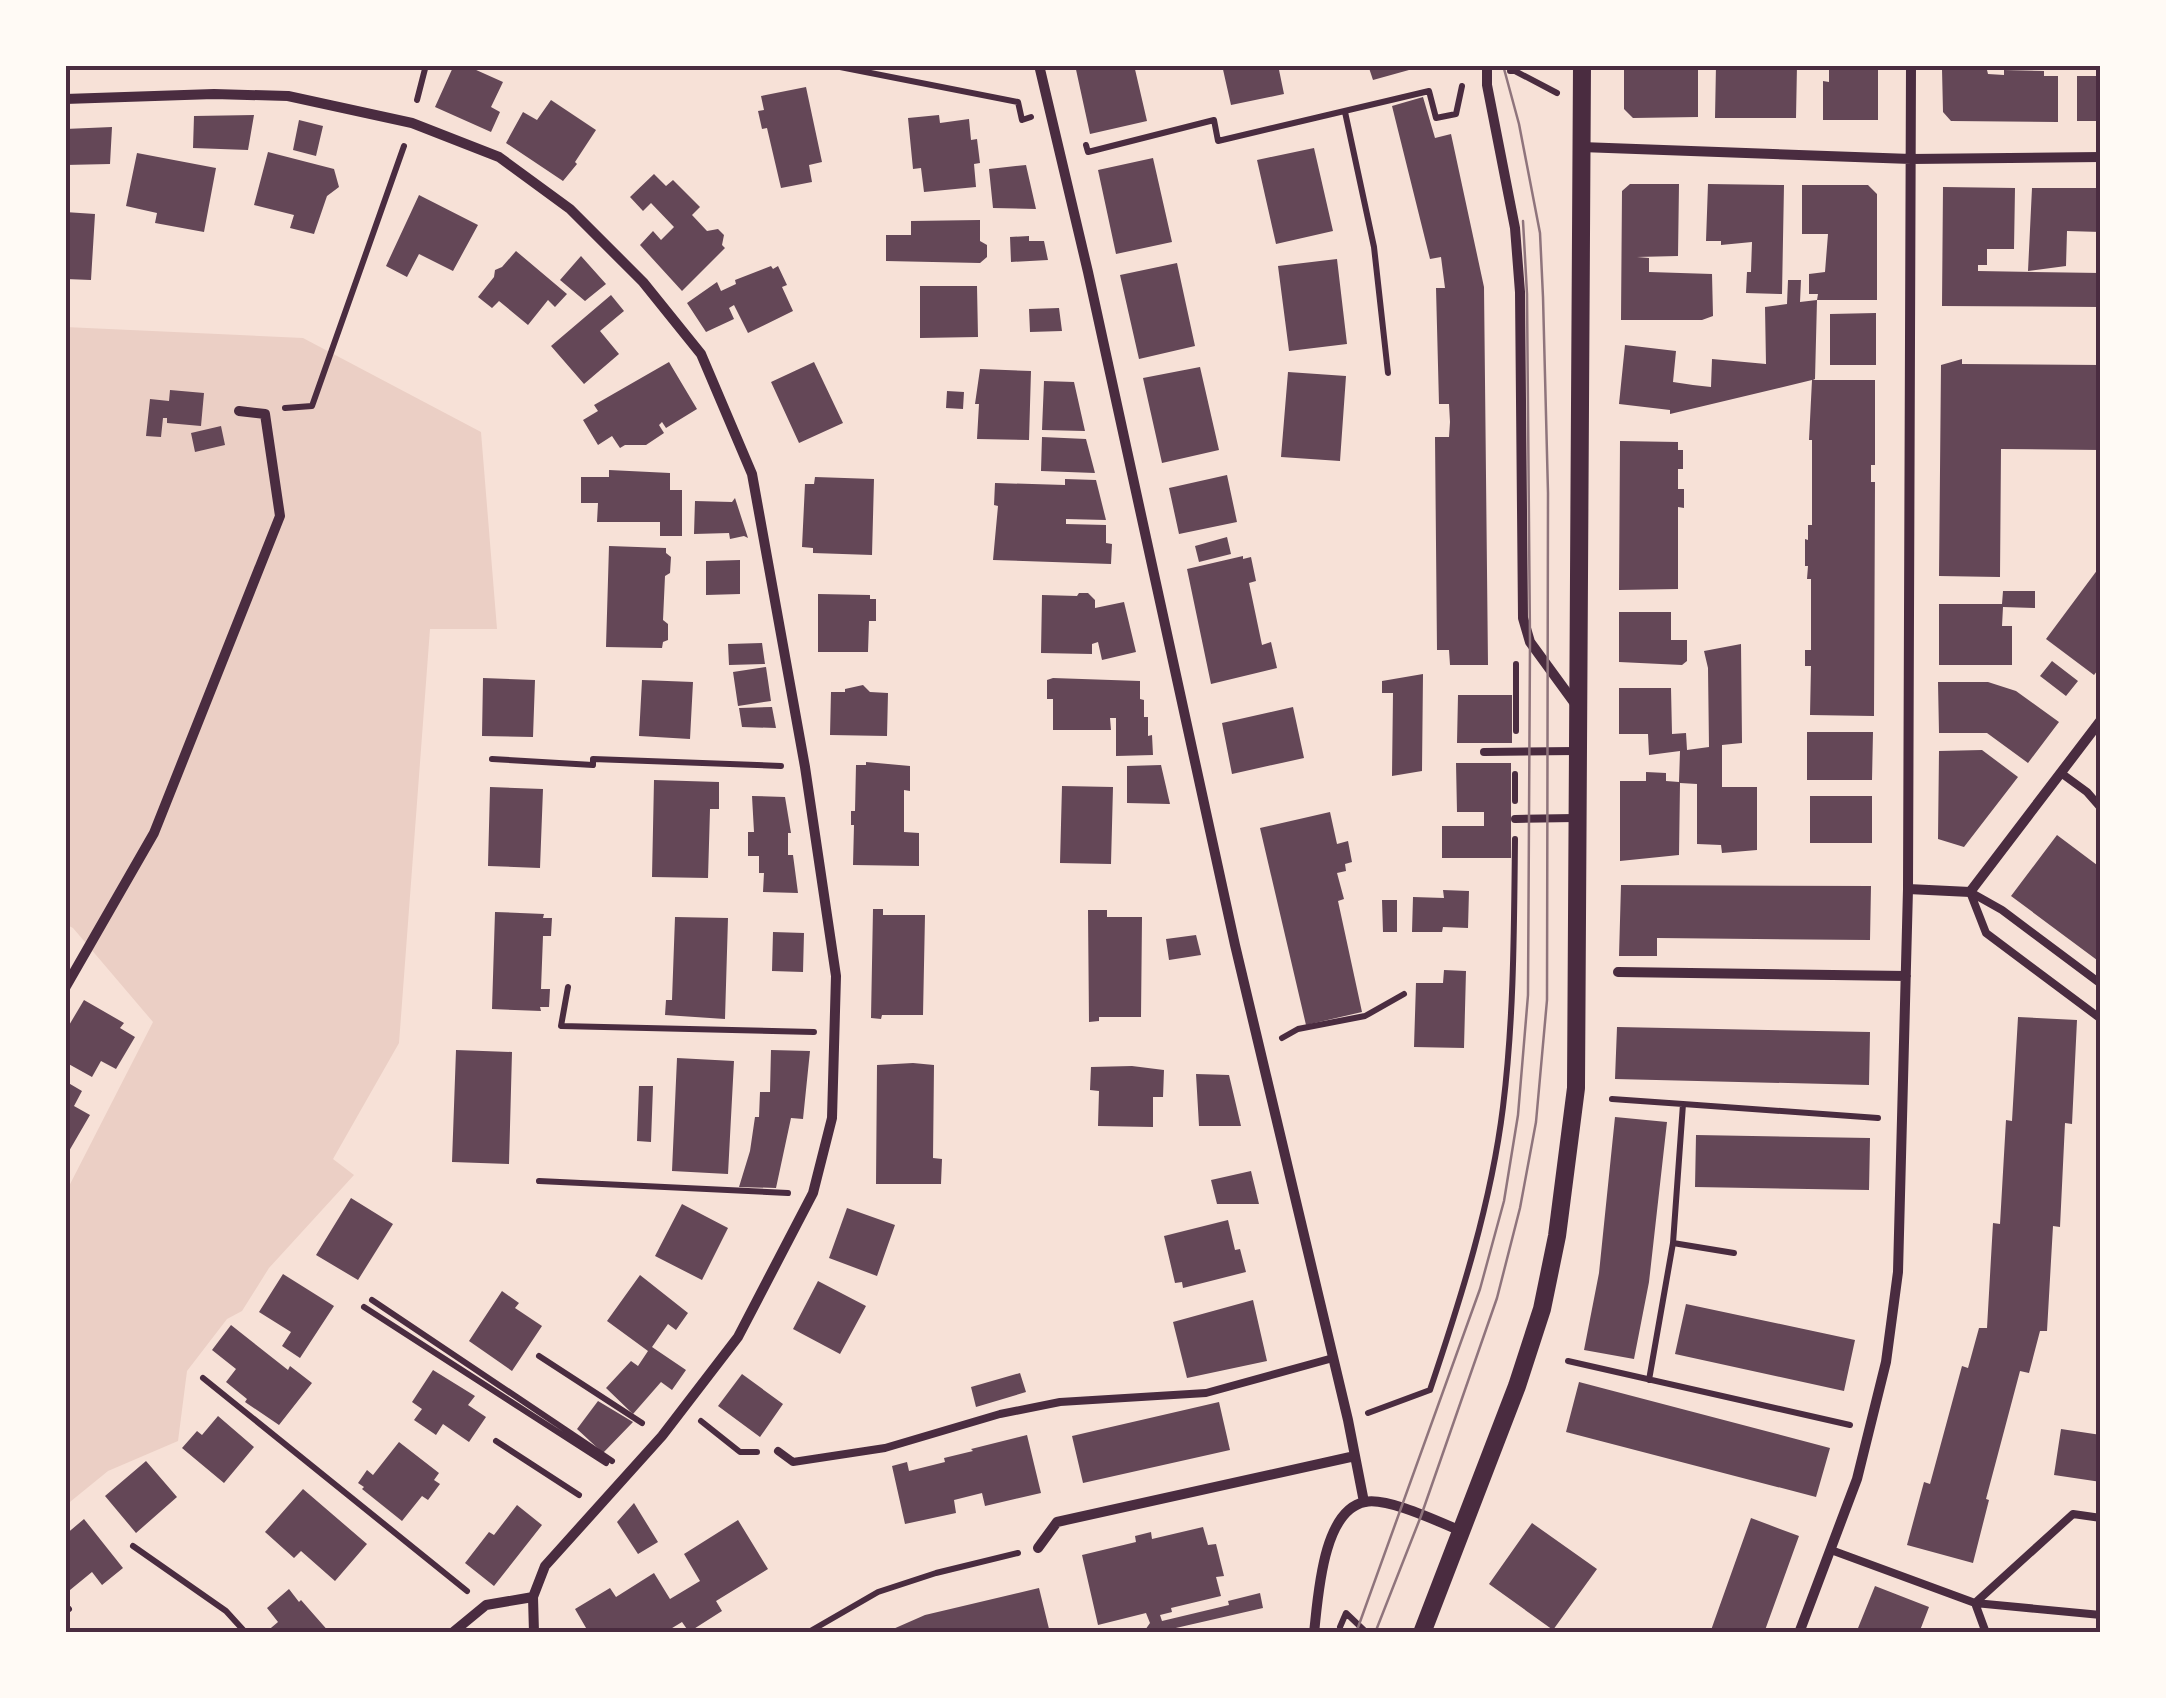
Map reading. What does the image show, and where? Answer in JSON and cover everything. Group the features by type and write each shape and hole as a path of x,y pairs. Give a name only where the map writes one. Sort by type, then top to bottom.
{"street":[{"path":"1038,65 1364,1502"},
{"path":"1422,1633 1542,1310 1557,1236 1576,1088 1582,65"},
{"path":"1799,1633 1857,1479 1886,1362 1898,1272 1908,890 1912,65"},
{"path":"1487,70 1515,228 1520,292 1523,618 1530,642 1576,706"},
{"path":"65,99 288,96 412,123 500,157 570,209 643,282 700,354 752,474 806,767 836,976 832,1118 812,1193 738,1337 662,1436 545,1566 533,1597 534,1633"},
{"path":"1580,147 1912,159 2101,157"},
{"path":"65,988 154,833 280,516 265,414 239,411"},
{"path":"1908,890 1970,892 2101,720"},
{"path":"1618,972 1906,976"},
{"path":"1038,1548 1057,1522 1355,1456"},
{"path":"1314,1633 1321,1570 1344,1514 1364,1502 1392,1506 1461,1532"},
{"path":"452,1633 486,1606 533,1597"}],"lane":[{"path":"1484,752 1576,752"},
{"path":"2061,772 2088,792 2101,808"},
{"path":"1515,819 1576,818"},
{"path":"1970,892 2002,910 2101,984"},
{"path":"1970,892 1986,933 2101,1019"},
{"path":"778,1451 793,1462 885,1448 1000,1414 1060,1402 1206,1392 1333,1358"},
{"path":"1975,1603 2073,1514 2101,1518"},
{"path":"1830,1550 1975,1603 2101,1616"},
{"path":"1975,1603 1986,1633"}],"path":[{"path":"265,414 276,408 312,406 412,123 426,65"},
{"path":"830,65 998,100"},
{"path":"1088,152 1214,120 1218,141 1429,91 1436,118 1456,114"},
{"path":"1345,112 1374,247 1388,373"},
{"path":"1348,1420 1430,1390 1466,1282 1503,1110 1513,967 1516,660 1523,618"},
{"path":"492,759 593,764 594,758 806,767"},
{"path":"568,988 561,1026 835,1033"},
{"path":"1259,1051 1298,1029 1365,1016 1404,994"},
{"path":"1612,1099 1903,1120"},
{"path":"1649,1380 1673,1243 1683,1104"},
{"path":"539,1182 812,1193"},
{"path":"1673,1243 1734,1253"},
{"path":"372,1300 628,1474"},
{"path":"364,1306 628,1474"},
{"path":"538,1356 662,1436"},
{"path":"1568,1361 1869,1429"},
{"path":"203,1378 486,1606"},
{"path":"684,1409 740,1452 778,1451"},
{"path":"496,1441 598,1508"},
{"path":"133,1546 226,1611 246,1633"},
{"path":"808,1633 878,1592 936,1572 1038,1548"},
{"path":"1338,1633 1346,1613 1367,1633"}],"shaded area":[{"path":"65,327 303,338 481,432 497,629 430,629 399,1043 333,1159 354,1175 269,1268 242,1311 227,1319 187,1371 178,1441 108,1471 65,1506 65,1194 153,1022 73,928 65,924"}],"building":[{"path":"454,65 465,65 503,82 491,107 500,112 491,132 435,107"},
{"path":"1075,65 1134,65 1147,121 1090,134"},
{"path":"1222,65 1278,65 1284,94 1231,105"},
{"path":"1368,65 1407,65 1409,70 1373,80"},
{"path":"1624,65 1698,65 1698,117 1633,118 1624,109"},
{"path":"1716,65 1797,65 1796,118 1715,118"},
{"path":"1829,67 1878,67 1878,120 1823,120 1823,81 1829,82"},
{"path":"1942,69 1987,70 1988,74 2004,75 2004,70 2044,71 2044,76 2058,76 2058,122 1951,121 1943,112"},
{"path":"2077,76 2101,76 2101,121 2077,121"},
{"path":"806,87 822,162 809,165 812,182 781,188 767,128 762,129 758,111 764,110 761,96"},
{"path":"1423,97 1435,138 1451,134 1484,287 1488,665 1450,665 1449,650 1437,650 1435,437 1449,437 1450,422 1449,404 1439,404 1436,288 1445,288 1441,257 1430,259 1392,106"},
{"path":"551,100 596,130 563,181 506,143 523,112 537,120"},
{"path":"254,115 248,150 193,148 194,116"},
{"path":"939,115 940,123 969,119 971,140 977,139 980,163 974,164 976,187 924,192 921,168 913,169 908,118"},
{"path":"299,120 323,126 316,156 293,150"},
{"path":"112,127 110,164 65,165 65,129"},
{"path":"1314,148 1333,231 1276,244 1257,160"},
{"path":"268,152 334,169 339,187 327,196 314,234 290,228 294,215 254,205"},
{"path":"137,153 216,168 204,232 155,223 157,213 126,206"},
{"path":"1153,158 1172,242 1116,254 1098,170"},
{"path":"1026,165 1036,209 993,208 989,169"},
{"path":"654,174 666,186 673,180 700,207 692,215 707,231 718,229 724,235 725,248 682,291 640,245 653,231 661,240 674,227 651,203 643,211 630,197"},
{"path":"1630,184 1679,184 1678,256 1637,257 1649,258 1649,272 1712,274 1713,316 1702,320 1621,320 1622,191"},
{"path":"1708,184 1784,185 1782,294 1746,293 1752,242 1721,245 1721,241 1706,241"},
{"path":"1802,185 1868,185 1877,194 1877,300 1817,300 1818,294 1809,294 1809,274 1825,272 1828,234 1802,234"},
{"path":"1943,187 2015,188 2014,249 1987,249 1987,265 1978,265 1978,271 2101,273 2101,307 1942,306"},
{"path":"2032,188 2101,188 2101,232 2067,231 2066,266 2028,271"},
{"path":"419,195 478,225 453,271 419,254 407,277 386,266"},
{"path":"65,212 95,214 91,280 66,279"},
{"path":"980,220 980,241 987,245 987,257 980,263 886,261 886,235 911,235 911,221"},
{"path":"1029,236 1029,241 1044,241 1048,260 1011,262 1010,237"},
{"path":"516,251 567,294 555,307 548,300 528,325 499,301 492,308 478,297 495,270"},
{"path":"581,256 606,284 585,301 560,280"},
{"path":"1337,259 1347,344 1289,351 1278,266"},
{"path":"1177,263 1195,346 1139,359 1120,275"},
{"path":"778,266 793,311 748,333 734,305 729,308 734,319 706,332 687,303 717,282 721,291 736,284 735,280"},
{"path":"1788,280 1801,280 1800,302 1817,300 1813,380 1875,380 1875,465 1871,465 1871,482 1875,482 1874,716 1810,715 1811,666 1805,666 1805,650 1811,650 1811,579 1807,579 1805,566 1805,539 1808,540 1808,525 1812,525 1812,380 1670,414 1670,410 1619,404 1625,345 1676,351 1673,382 1711,387 1712,359 1766,364 1765,307 1787,304"},
{"path":"920,286 977,286 978,337 920,338"},
{"path":"611,295 624,311 600,331 619,354 584,384 551,346"},
{"path":"1059,308 1062,331 1030,332 1029,309"},
{"path":"1876,313 1876,365 1830,365 1830,314"},
{"path":"1962,359 1962,364 2101,365 2101,450 2001,449 2000,577 1939,576 1941,365"},
{"path":"669,362 697,409 666,428 662,422 659,425 664,433 646,445 620,448 612,436 598,445 583,420 598,411 594,405"},
{"path":"814,362 843,423 799,443 771,382"},
{"path":"1200,367 1219,450 1162,463 1143,378"},
{"path":"980,369 1031,371 1029,440 977,439 979,404 975,404"},
{"path":"1288,372 1346,376 1340,461 1281,457"},
{"path":"1044,381 1074,382 1085,431 1042,430"},
{"path":"170,390 204,393 201,426 167,423 167,418 163,418 161,437 146,436 150,399 169,401"},
{"path":"947,391 964,392 963,409 946,408"},
{"path":"221,426 225,445 195,452 191,433"},
{"path":"1042,437 1086,439 1095,473 1041,471"},
{"path":"1620,441 1678,442 1678,450 1683,450 1683,469 1678,469 1678,489 1684,489 1684,508 1678,507 1678,589 1619,590"},
{"path":"609,470 670,473 670,490 682,490 682,536 660,536 660,522 597,522 598,503 581,503 581,477 609,477"},
{"path":"1227,475 1237,522 1179,534 1169,488"},
{"path":"815,477 874,479 872,555 813,553 813,548 802,547 805,484 814,484"},
{"path":"1065,479 1096,480 1106,520 1066,519 1066,524 1106,525 1106,543 1112,544 1111,564 993,560 998,506 994,505 995,483 1065,485"},
{"path":"735,498 748,538 730,539 729,533 694,534 695,501 732,502"},
{"path":"1227,537 1231,554 1199,562 1195,546"},
{"path":"609,546 666,548 671,557 670,573 665,576 663,620 668,624 668,640 662,648 606,647"},
{"path":"1251,557 1256,581 1249,583 1262,645 1271,642 1277,668 1211,684 1187,569"},
{"path":"740,560 740,594 706,595 706,561"},
{"path":"2101,565 2101,666 2094,675 2046,639"},
{"path":"2003,591 2035,591 2035,608 2003,607 2002,626 2012,626 2012,665 1939,665 1939,604 2002,604"},
{"path":"1088,593 1095,600 1095,608 1124,602 1136,652 1102,660 1098,642 1092,644 1092,654 1041,653 1042,595"},
{"path":"818,594 870,595 870,599 876,599 876,621 869,621 868,652 818,652"},
{"path":"1619,612 1671,612 1671,640 1687,640 1687,661 1682,665 1619,662"},
{"path":"762,643 765,664 729,665 728,644"},
{"path":"1741,644 1742,743 1722,745 1722,787 1757,787 1757,850 1722,853 1721,845 1697,844 1697,784 1680,783 1679,855 1620,861 1620,781 1646,781 1646,772 1666,773 1666,781 1679,782 1680,751 1649,755 1648,734 1619,734 1619,688 1671,688 1672,734 1686,733 1687,750 1709,747 1708,668 1704,651"},
{"path":"2052,661 2078,681 2066,696 2040,676"},
{"path":"766,667 771,701 738,706 733,672"},
{"path":"1423,674 1422,771 1392,776 1393,693 1382,693 1382,681"},
{"path":"483,678 535,680 533,737 482,736"},
{"path":"642,680 693,682 690,739 639,736"},
{"path":"1047,680 1140,681 1140,699 1144,700 1144,717 1148,717 1153,755 1116,756 1116,718 1110,718 1111,730 1053,730 1053,699 1047,699"},
{"path":"1938,682 1988,682 2016,691 2059,722 2028,763 1987,733 1939,733"},
{"path":"863,685 870,692 888,693 887,736 830,735 831,692"},
{"path":"1458,695 1512,695 1512,743 1457,743"},
{"path":"772,707 776,728 742,727 739,708"},
{"path":"1293,707 1304,758 1232,774 1222,723"},
{"path":"1807,732 1873,732 1872,780 1807,780"},
{"path":"1982,750 2018,777 1964,847 1938,839 1939,751"},
{"path":"866,762 910,766 910,791 904,790 904,832 919,833 919,866 853,865 851,811 855,811 856,765"},
{"path":"1456,763 1511,763 1511,858 1442,858 1442,826 1484,826 1484,812 1457,812"},
{"path":"1161,765 1170,804 1127,803 1127,766"},
{"path":"654,780 719,782 719,809 710,809 708,878 652,877"},
{"path":"1062,786 1113,787 1111,864 1060,863"},
{"path":"490,787 543,789 540,868 488,866"},
{"path":"752,796 785,797 791,833 788,855 793,855 798,893 763,892 764,873 759,873 759,856 748,856 748,832 754,832"},
{"path":"1810,796 1872,796 1872,843 1810,843"},
{"path":"1330,812 1337,844 1348,841 1352,862 1345,864 1346,871 1337,873 1344,899 1338,901 1362,1012 1306,1025 1260,828"},
{"path":"2057,835 2101,868 2101,963 2011,896"},
{"path":"1621,885 1871,886 1870,940 1657,938 1657,956 1619,956"},
{"path":"1443,890 1469,891 1468,928 1412,932 1413,897 1444,898"},
{"path":"1382,900 1397,900 1397,932 1383,932"},
{"path":"873,909 883,909 883,915 925,915 923,1015 871,1018"},
{"path":"1088,910 1107,910 1107,917 1142,917 1141,1017 1099,1017 1099,1021 1089,1022"},
{"path":"495,912 544,914 543,918 552,918 551,936 543,936 541,989 550,989 549,1007 540,1007 541,1011 492,1009"},
{"path":"675,917 728,918 725,1019 665,1015 666,1000 672,1000"},
{"path":"773,932 804,933 803,972 772,971"},
{"path":"1196,935 1201,955 1169,960 1166,939"},
{"path":"1444,970 1466,971 1464,1048 1414,1047 1416,983 1443,983"},
{"path":"84,1000 124,1023 120,1028 135,1037 116,1069 101,1061 92,1077 65,1062 65,1032"},
{"path":"2018,1017 2077,1020 2072,1124 2065,1123 2060,1227 2053,1226 2047,1331 2040,1331 2029,1373 2020,1371 1973,1563 1907,1545 1924,1482 1930,1484 1962,1366 1968,1368 1979,1328 1987,1328 1993,1223 2000,1224 2006,1120 2012,1121"},
{"path":"1617,1027 1870,1032 1869,1085 1615,1079"},
{"path":"456,1050 512,1052 509,1164 452,1162"},
{"path":"771,1050 810,1051 803,1119 791,1118 776,1188 739,1187 755,1117 759,1117 760,1092 770,1092"},
{"path":"677,1058 734,1061 728,1174 672,1171"},
{"path":"877,1065 934,1065 933,1158 942,1159 941,1184 876,1184"},
{"path":"1091,1067 1164,1070 1163,1097 1153,1097 1153,1127 1098,1126 1099,1091 1090,1090"},
{"path":"1196,1074 1229,1075 1241,1126 1199,1126"},
{"path":"65,1081 82,1091 74,1106 90,1115 65,1158"},
{"path":"639,1086 653,1086 651,1142 637,1141"},
{"path":"1615,1117 1667,1122 1649,1282 1634,1359 1584,1350 1599,1273"},
{"path":"1696,1135 1870,1138 1869,1190 1695,1187"},
{"path":"1251,1171 1259,1204 1217,1204 1211,1180"},
{"path":"351,1198 393,1224 358,1280 316,1255"},
{"path":"682,1204 728,1228 702,1280 655,1256"},
{"path":"847,1208 895,1225 877,1276 829,1258"},
{"path":"1228,1220 1235,1250 1240,1249 1246,1272 1183,1288 1182,1282 1175,1283 1164,1236"},
{"path":"283,1274 334,1306 300,1358 282,1346 291,1332 259,1312"},
{"path":"640,1275 688,1313 676,1330 668,1324 652,1347 686,1370 672,1390 661,1382 633,1414 606,1388 631,1361 638,1366 648,1351 607,1321"},
{"path":"818,1281 866,1306 840,1354 793,1329"},
{"path":"502,1291 519,1303 515,1308 542,1326 512,1371 469,1341"},
{"path":"1253,1300 1267,1361 1187,1378 1173,1322"},
{"path":"1686,1304 1855,1340 1844,1391 1675,1354"},
{"path":"231,1325 288,1370 290,1366 312,1383 279,1425 245,1402 247,1399 226,1382 236,1369 212,1350"},
{"path":"433,1370 475,1396 468,1405 486,1417 469,1442 443,1424 436,1435 414,1420 422,1409 412,1402"},
{"path":"1020,1373 1026,1392 976,1407 971,1387"},
{"path":"742,1374 783,1404 760,1437 718,1406"},
{"path":"1579,1382 1830,1448 1816,1497 1566,1432"},
{"path":"598,1401 633,1422 603,1453 577,1429"},
{"path":"1219,1402 1230,1450 1083,1483 1072,1436"},
{"path":"218,1416 254,1447 224,1483 182,1448 197,1431 202,1435"},
{"path":"2061,1429 2101,1435 2101,1482 2054,1475"},
{"path":"1027,1435 1041,1493 985,1506 982,1493 954,1500 956,1513 905,1524 892,1466 907,1462 909,1471"},
{"path":"399,1442 439,1473 434,1480 440,1484 428,1500 422,1496 402,1521 358,1483 367,1470 373,1475"},
{"path":"146,1461 177,1497 136,1533 105,1496"},
{"path":"303,1489 367,1544 335,1581 301,1551 294,1558 265,1532"},
{"path":"634,1503 658,1542 638,1554 617,1522"},
{"path":"517,1505 542,1525 494,1586 465,1563"},
{"path":"1751,1518 1799,1536 1764,1633 1710,1633"},
{"path":"84,1519 123,1568 102,1585 92,1572 70,1590 65,1584 65,1535"},
{"path":"738,1520 768,1569 716,1601 722,1611 689,1632 682,1622 664,1633 589,1633 575,1609 610,1588 616,1597 654,1573 670,1599 700,1581 684,1554"},
{"path":"1532,1523 1597,1569 1553,1630 1489,1584"},
{"path":"1203,1527 1208,1545 1216,1544 1224,1576 1216,1577 1221,1596 1171,1608 1172,1612 1160,1615 1162,1621 1229,1605 1228,1601 1260,1593 1263,1608 1154,1633 1143,1633 1150,1623 1146,1613 1098,1625 1082,1555 1136,1542 1135,1536 1151,1532 1152,1539"},
{"path":"1875,1586 1929,1607 1919,1633 1856,1633"},
{"path":"1039,1588 1050,1633 884,1633 925,1615"},
{"path":"289,1589 330,1633 265,1633 278,1622 267,1608"}],"tram line":[{"path":"1375,1633 1421,1516 1497,1298 1536,1122 1547,1000 1548,493 1540,233 1503,65"},
{"path":"1356,1633 1480,1289 1504,1201 1518,1115 1528,995 1530,642 1523,221"}]}
